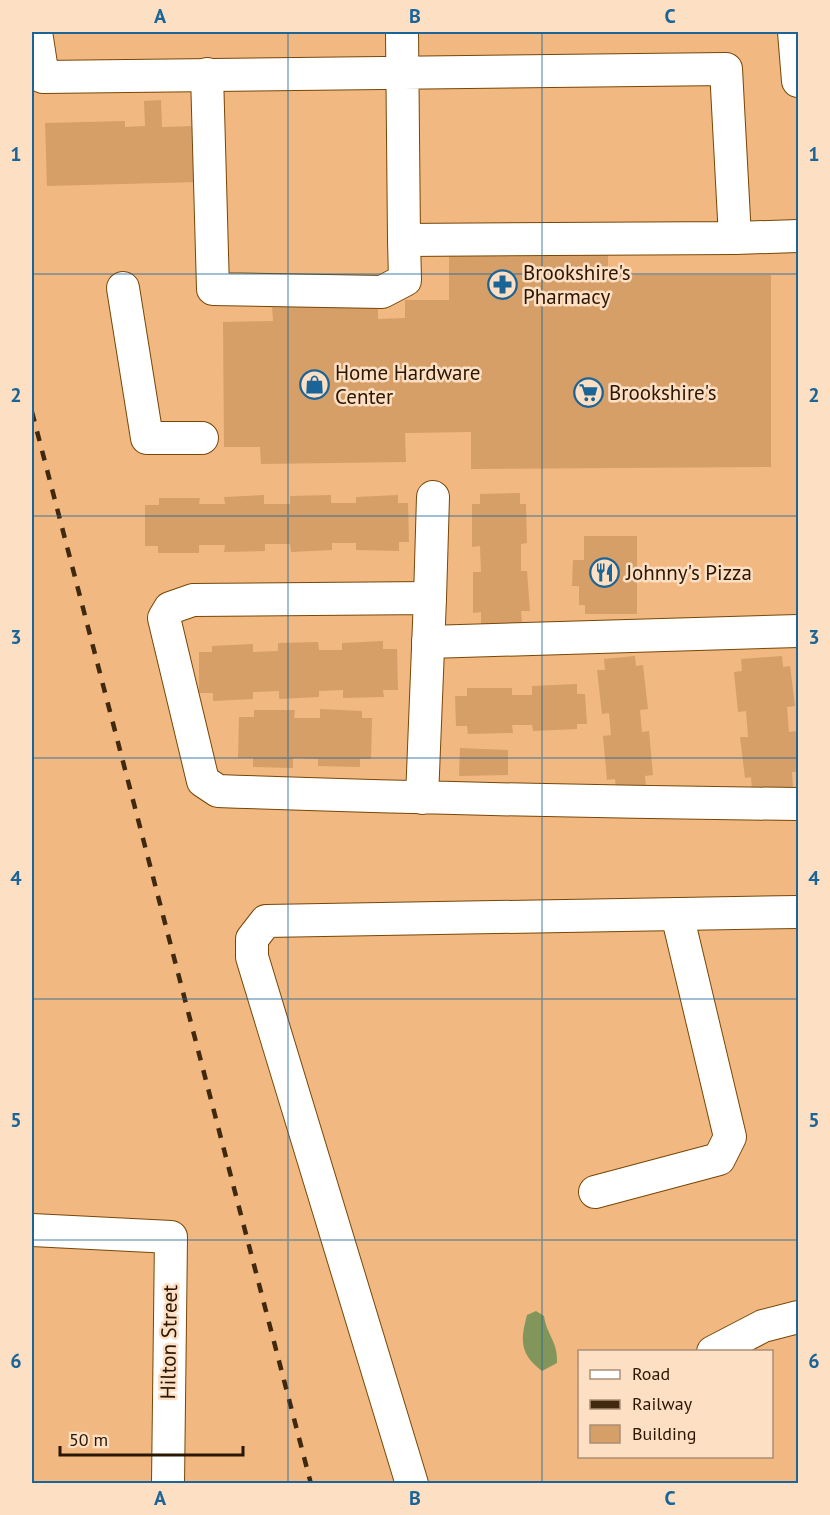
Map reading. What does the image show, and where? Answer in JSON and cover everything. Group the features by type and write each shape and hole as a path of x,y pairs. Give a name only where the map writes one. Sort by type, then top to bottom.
{"street":[{"path":"36,32 43,77 726,69 735,238"},
{"path":"207,74 213,289 382,292 405,280 402,32"},
{"path":"794,32 798,81"},
{"path":"405,240 798,236"},
{"path":"123,288 147,438 202,438"},
{"path":"422,798 434,497"},
{"path":"430,598 193,600 170,608 164,618 203,780 218,791 422,798 798,804"},
{"path":"428,642 798,632"},
{"path":"412,1484 252,957 252,939 266,921 798,912"},
{"path":"595,1192 719,1159 730,1137 677,914"},
{"name":"Hilton Street","path":"32,1230 171,1237 168,1484"},
{"path":"717,1350 763,1326 798,1317"}],"shaded area":[{"path":"536,1311 544,1316 557,1355 557,1363 542,1371 529,1359 523,1340 527,1315"}],"building":[{"path":"161,100 162,127 197,126 198,182 47,186 45,123 125,121 125,127 145,126 144,101"},
{"name":"Brookshire's","path":"608,244 608,275 771,275 771,467 471,469 471,432 405,433 406,462 261,464 260,447 224,447 223,322 273,321 272,306 378,305 378,319 405,318 405,300 449,300 449,245"},
{"path":"520,493 520,504 526,504 527,543 521,544 521,571 527,571 530,611 521,611 522,623 481,624 481,612 473,613 473,572 481,572 480,546 472,547 472,504 480,504 480,494"},
{"path":"264,495 264,504 290,504 290,496 331,495 331,503 356,503 356,497 398,495 398,503 408,503 409,542 399,542 399,551 356,550 356,543 332,543 332,550 291,552 290,544 265,544 265,551 224,552 225,545 199,545 199,553 158,553 158,546 145,546 145,505 159,505 159,498 200,498 199,504 225,504 224,497"},
{"name":"Johnny's Pizza","path":"584,536 637,536 637,614 585,614 585,605 579,605 579,586 572,586 573,560 584,560"},
{"path":"383,641 383,649 397,649 398,690 383,690 384,697 343,698 343,690 319,691 319,697 279,699 279,691 253,692 253,699 213,701 213,693 199,693 199,652 212,652 212,646 253,644 253,652 278,651 278,643 318,642 319,650 342,650 342,643"},
{"path":"635,656 636,666 643,665 648,709 640,710 642,732 649,731 653,775 645,776 646,786 616,789 615,779 607,780 603,736 611,735 609,713 602,714 597,670 605,670 604,659"},
{"path":"782,656 783,667 790,666 795,706 787,707 789,732 797,731 798,772 792,772 793,787 752,790 751,777 745,778 740,737 748,737 746,711 738,712 734,672 742,671 741,659"},
{"path":"577,684 577,694 585,694 587,724 577,724 577,729 533,731 532,725 512,725 513,733 468,734 467,726 456,726 455,696 467,696 467,688 512,688 512,695 532,695 532,686"},
{"path":"320,709 362,711 362,718 372,718 371,759 360,759 360,767 318,766 318,759 293,758 293,768 253,767 253,758 238,758 239,717 254,717 254,710 295,710 294,718 320,718"},
{"path":"460,748 508,750 508,775 459,776"}],"railway":[{"path":"32,412 311,1484"}],"place":[{"name":"Brookshire's Pharmacy","path":"502,285"},
{"name":"Home Hardware Center","path":"314,385"},
{"name":"Brookshire's","path":"588,393"},
{"name":"Johnny's Pizza","path":"605,573"}]}
